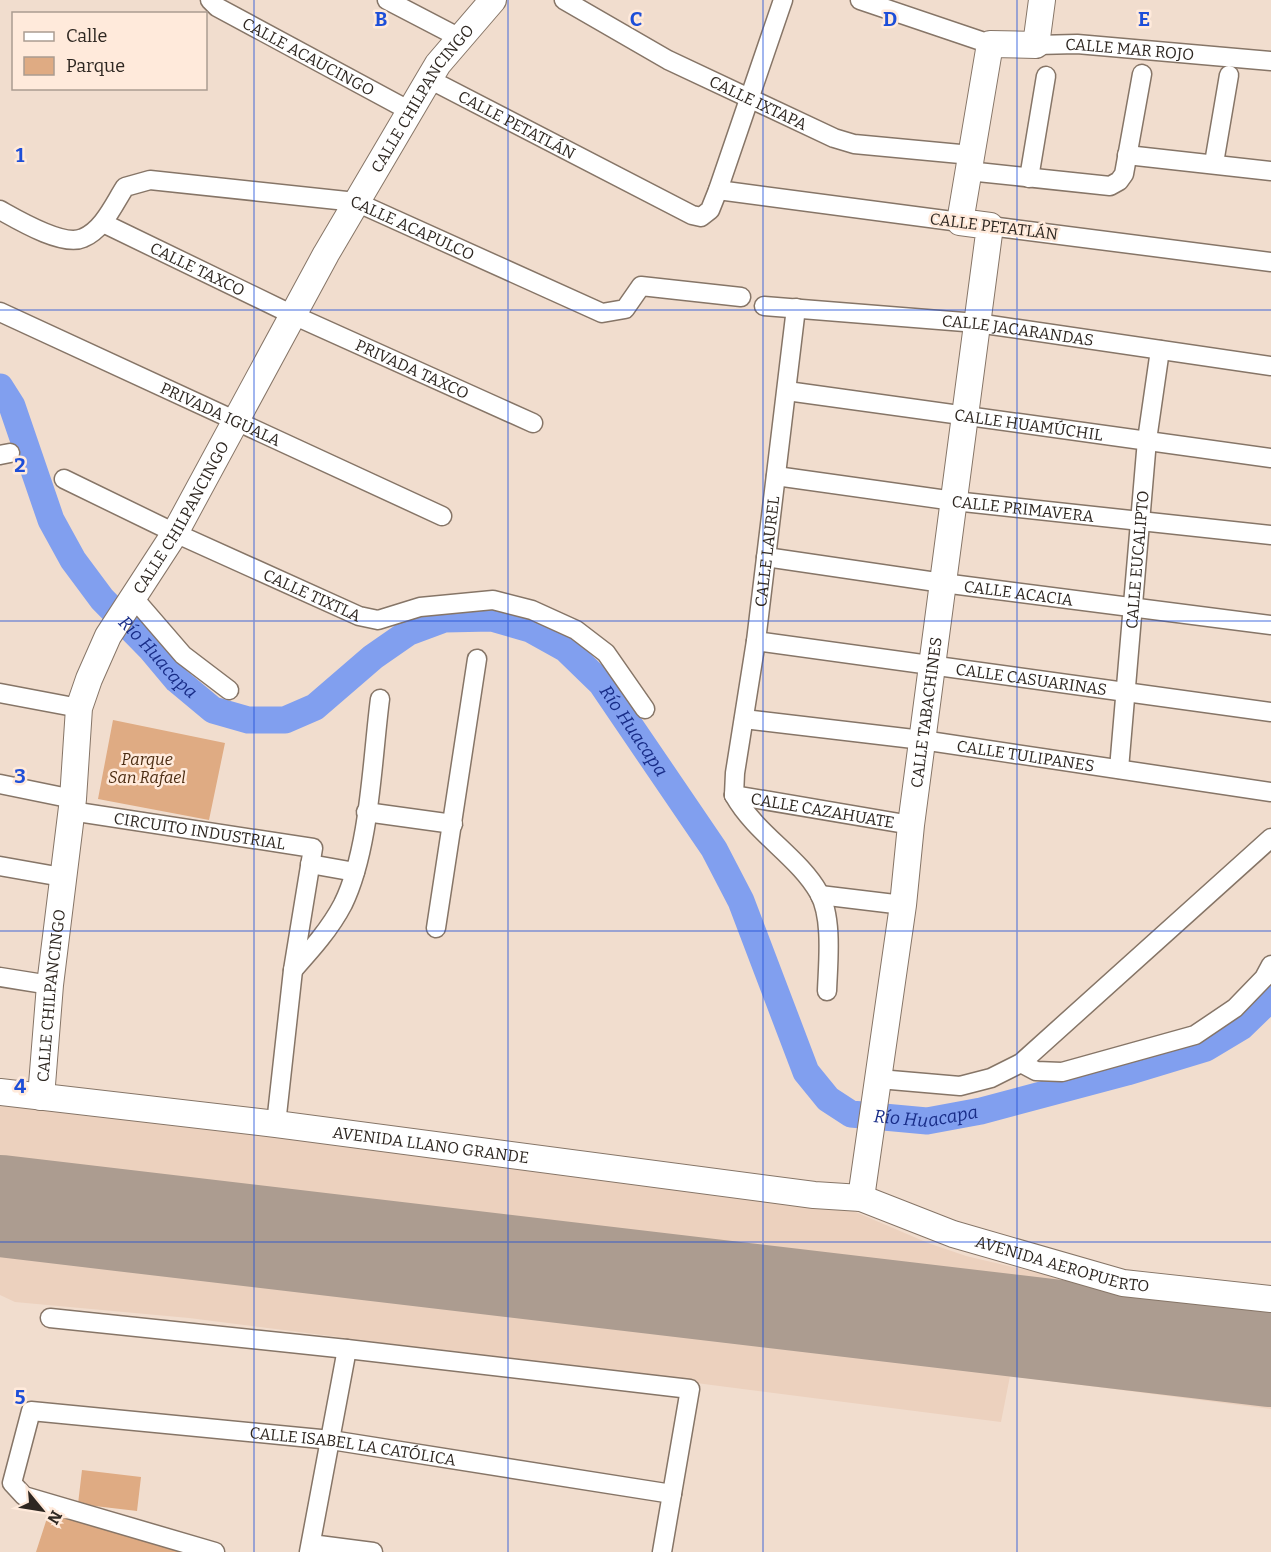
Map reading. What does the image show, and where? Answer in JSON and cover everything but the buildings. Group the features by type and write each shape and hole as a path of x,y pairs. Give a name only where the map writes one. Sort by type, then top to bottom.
{"street":[{"name":"CALLE ACAUCINGO","path":"210,0 217,7 410,111"},
{"path":"387,0 460,38"},
{"name":"CALLE CHILPANCINGO","path":"41,1097 50,985 72,805 79,708 108,636 175,533 293,315 429,79 493,0"},
{"name":"CALLE IXTAPA","path":"564,0 668,60 834,138 854,144 970,163 1029,178 1110,186 1119,181 1124,174 1142,74"},
{"path":"718,190 747,98 783,0"},
{"path":"860,0 990,44 960,222"},
{"path":"1036,45 1041,0"},
{"name":"CALLE MAR ROJO","path":"990,44 1077,44 1271,61"},
{"path":"1214,163 1229,75"},
{"path":"1029,178 1046,76"},
{"name":"CALLE PETATLÁN","path":"429,79 692,215 701,217 710,210 718,190 1271,262"},
{"path":"1127,155 1271,171"},
{"name":"CALLE ACAPULCO","path":"0,210 63,240 83,239 103,223 125,188 150,180 357,202 602,313 625,309 641,285 741,297"},
{"name":"CALLE TAXCO","path":"103,223 293,315"},
{"name":"CALLE TABACHINES","path":"861,1198 903,905 911,825 990,226"},
{"name":"CALLE JACARANDAS","path":"764,306 977,324 1271,366"},
{"name":"CALLE LAUREL","path":"734,795 756,641 796,308"},
{"name":"PRIVADA IGUALA","path":"0,312 442,516"},
{"name":"PRIVADA TAXCO","path":"293,315 533,423"},
{"name":"CALLE EUCALIPTO","path":"1119,769 1147,440 1160,350"},
{"name":"CALLE HUAMÚCHIL","path":"787,391 1271,458"},
{"name":"CALLE PRIMAVERA","path":"776,476 954,501 1271,535"},
{"name":"CALLE TIXTLA","path":"64,478 175,533 360,616 378,620 420,607 493,600 532,610 576,630 606,653 645,709"},
{"name":"CALLE ACACIA","path":"766,557 943,583 1271,625"},
{"path":"132,596 183,655 229,690"},
{"name":"CALLE CASUARINAS","path":"756,641 932,668 1271,712"},
{"path":"436,928 477,659"},
{"path":"0,693 79,708"},
{"path":"293,970 327,930 343,904 355,872 366,812 380,699"},
{"name":"CALLE TULIPANES","path":"744,719 922,740 1271,792"},
{"path":"0,784 72,805"},
{"path":"734,795 745,814 810,880 820,895 829,950 827,990"},
{"name":"CALLE CAZAHUATE","path":"734,795 911,825"},
{"name":"CIRCUITO INDUSTRIAL","path":"72,805 313,848 310,864"},
{"path":"366,812 453,824"},
{"path":"877,1084 960,1086 991,1078 1021,1063 1271,838"},
{"path":"276,1124 293,970 310,864 355,872"},
{"path":"0,866 62,877"},
{"path":"820,895 903,905"},
{"path":"1021,1063 1036,1071 1062,1072 1195,1035 1235,1008 1264,978 1271,965"},
{"path":"0,977 50,985"},
{"name":"AVENIDA LLANO GRANDE","path":"0,1092 276,1124 802,1193 861,1198"},
{"name":"AVENIDA AEROPUERTO","path":"861,1198 953,1234 1123,1283 1271,1299"},
{"path":"50,1318 347,1349 690,1389 662,1552"},
{"path":"347,1349 310,1548 373,1552"},
{"name":"CALLE ISABEL LA CATÓLICA","path":"215,1552 24,1496 12,1483 30,1411 331,1440 672,1494"}],"shaded area":[{"path":"0,1102 844,1207 928,1243 966,1256 1017,1268 1062,1277 1271,1303 1271,1409 1010,1376 1001,1422 189,1318 15,1302 0,1295"}],"green space":[{"name":"Parque San Rafael","path":"113,720 225,743 209,820 98,799"},
{"path":"82,1470 141,1477 137,1511 78,1504"},
{"path":"49,1512 192,1552 36,1552"}],"waterway":[{"name":"Río Huacapa","path":"0,387 12,406 51,520 73,560 102,599 151,649 177,680 213,710 248,720 285,720 315,707 373,657 409,632 444,619 492,618 530,629 566,649 601,683 714,849 741,901 806,1072 828,1099 851,1114 927,1121 981,1111 1127,1072 1206,1048 1241,1027 1271,998"}],"runway":[{"path":"0,1206 1271,1356"}]}
